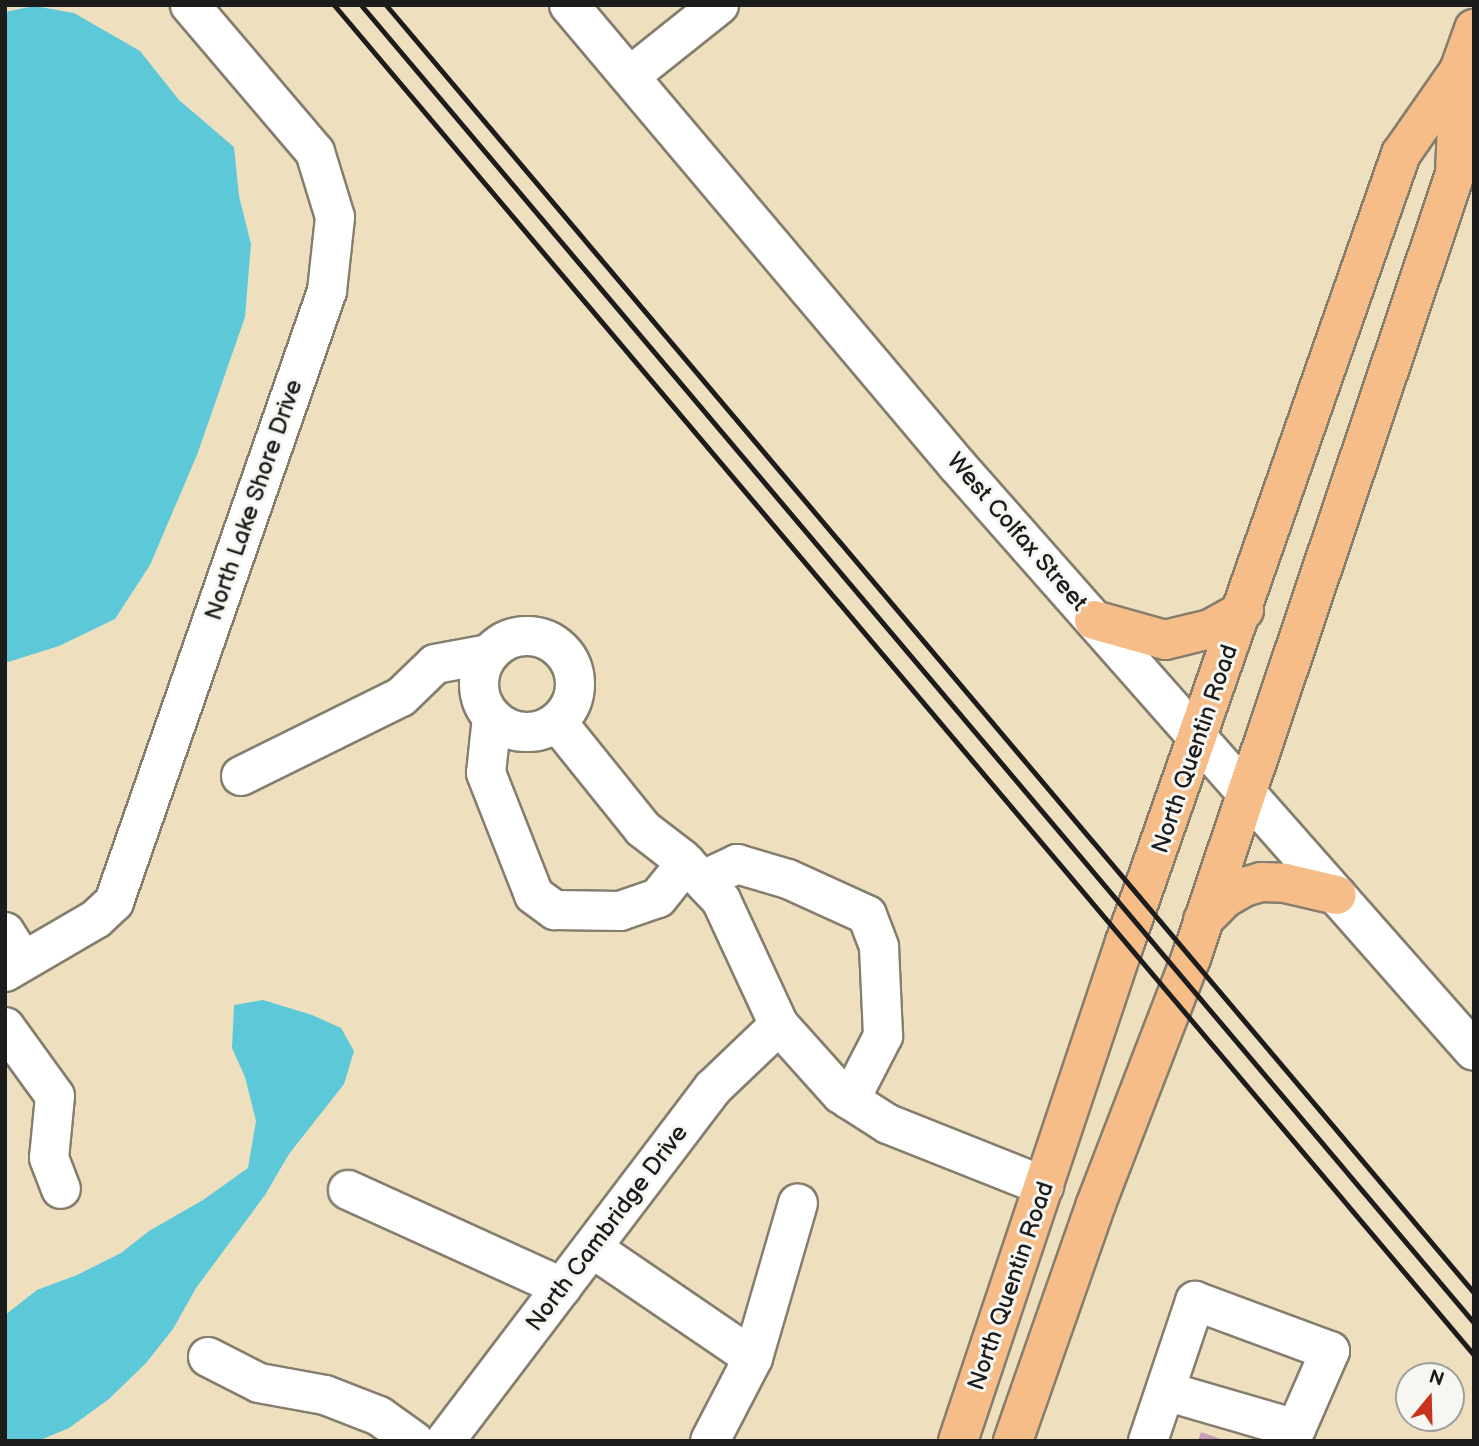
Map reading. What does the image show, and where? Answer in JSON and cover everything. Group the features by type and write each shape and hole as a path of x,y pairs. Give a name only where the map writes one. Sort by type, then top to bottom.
{"main road":[{"name":"North Quentin Road","path":"1013,1441 1096,1204 1140,1097 1203,920 1455,174 1474,29"},
{"name":"North Quentin Road","path":"958,1441 1125,942 1244,610 1401,154 1466,75"},
{"path":"1094,620 1166,640 1210,629 1244,610"},
{"path":"1203,920 1225,898 1261,881 1285,883 1337,895"}],"street":[{"name":"North Lake Shore Drive","path":"11,955 96,919 114,902 327,290 333,257 335,217 316,152 190,5"},
{"name":"West Colfax Street","path":"569,5 957,465 1474,1051"},
{"path":"630,76 719,5"},
{"path":"241,776 401,696 435,664 489,654 506,641 531,636 558,648 574,673 575,688 571,705 557,722 540,731 523,732 502,726 492,717 482,701 479,679 489,654"},
{"path":"492,717 486,773 534,895 555,910 620,911 658,898 694,872 737,864 788,879 867,915 879,947 883,1036 850,1100"},
{"path":"557,722 643,829 694,872 721,900 779,1024 841,1094 888,1124 1044,1186"},
{"name":"North Cambridge Drive","path":"445,1441 713,1088 779,1024"},
{"path":"5,1027 55,1096 49,1158 61,1189"},
{"path":"348,1190 562,1287"},
{"path":"710,1441 754,1358 799,1203"},
{"path":"592,1248 754,1358"},
{"path":"208,1357 259,1383 325,1395 379,1416 414,1441"},
{"path":"1148,1441 1165,1391"}],"water":[{"path":"34,6 74,13 140,51 179,100 234,147 239,196 251,244 245,317 197,455 150,565 115,619 59,646 5,663 5,12"},
{"path":"263,1000 312,1015 341,1028 354,1051 344,1084 289,1154 265,1195 196,1288 173,1329 146,1363 109,1399 69,1428 38,1441 5,1441 5,1315 37,1290 77,1275 121,1253 149,1231 203,1200 248,1168 256,1121 245,1077 232,1048 234,1005"}],"building":[{"path":"1201,1432 1224,1440 1224,1441 1198,1441"}],"railway":[{"path":"334,5 1474,1355"},
{"path":"361,5 1474,1323"},
{"path":"386,5 1474,1293"}]}
